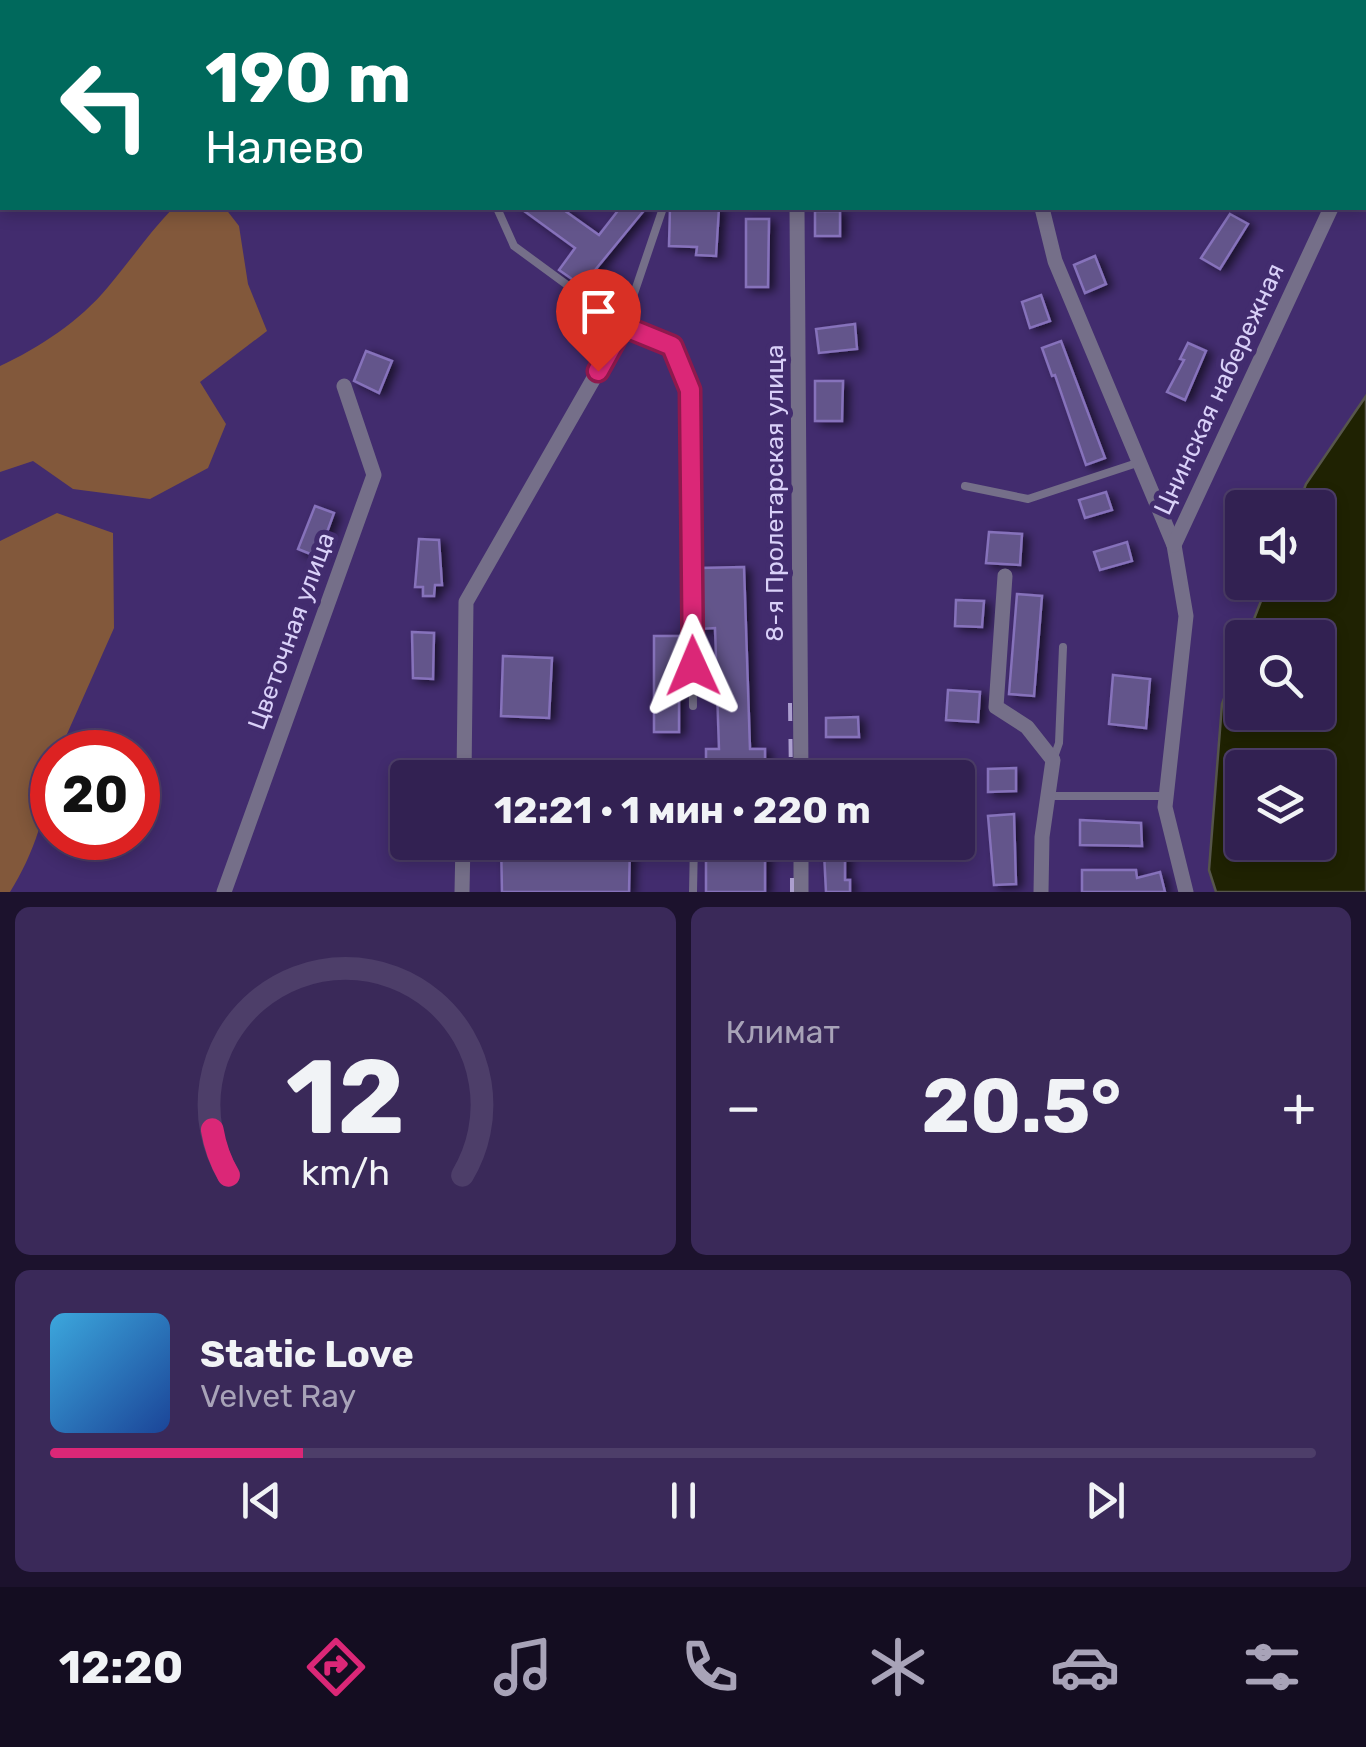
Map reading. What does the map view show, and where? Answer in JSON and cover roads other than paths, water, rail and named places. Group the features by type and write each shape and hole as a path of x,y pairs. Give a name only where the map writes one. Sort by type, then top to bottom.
{"street":[{"name":"8-я Пролетарская улица","path":"797,210 800,760"},
{"path":"1042,210 1055,262 1174,546"},
{"name":"Цнинская набережная","path":"1186,892 1165,808 1186,616 1174,546 1330,210"},
{"path":"464,760 466,602 598,371"},
{"name":"Цветочная улица","path":"224,892 374,474 344,386"},
{"path":"1005,576 996,707 1028,727 1053,760 1042,838 1041,892"},
{"path":"462,892 463,860"},
{"path":"801,860 801,892"}],"lane":[{"path":"498,210 514,246 623,326 672,346 690,390 693,706"},
{"path":"598,371 623,326 662,210"},
{"path":"965,486 1028,499 1140,462"},
{"path":"1053,760 1059,743 1064,647"},
{"path":"1049,796 1166,796"},
{"path":"693,892 694,860"}],"railway":[{"path":"790,703 791,760"},
{"path":"792,860 792,892"}]}
